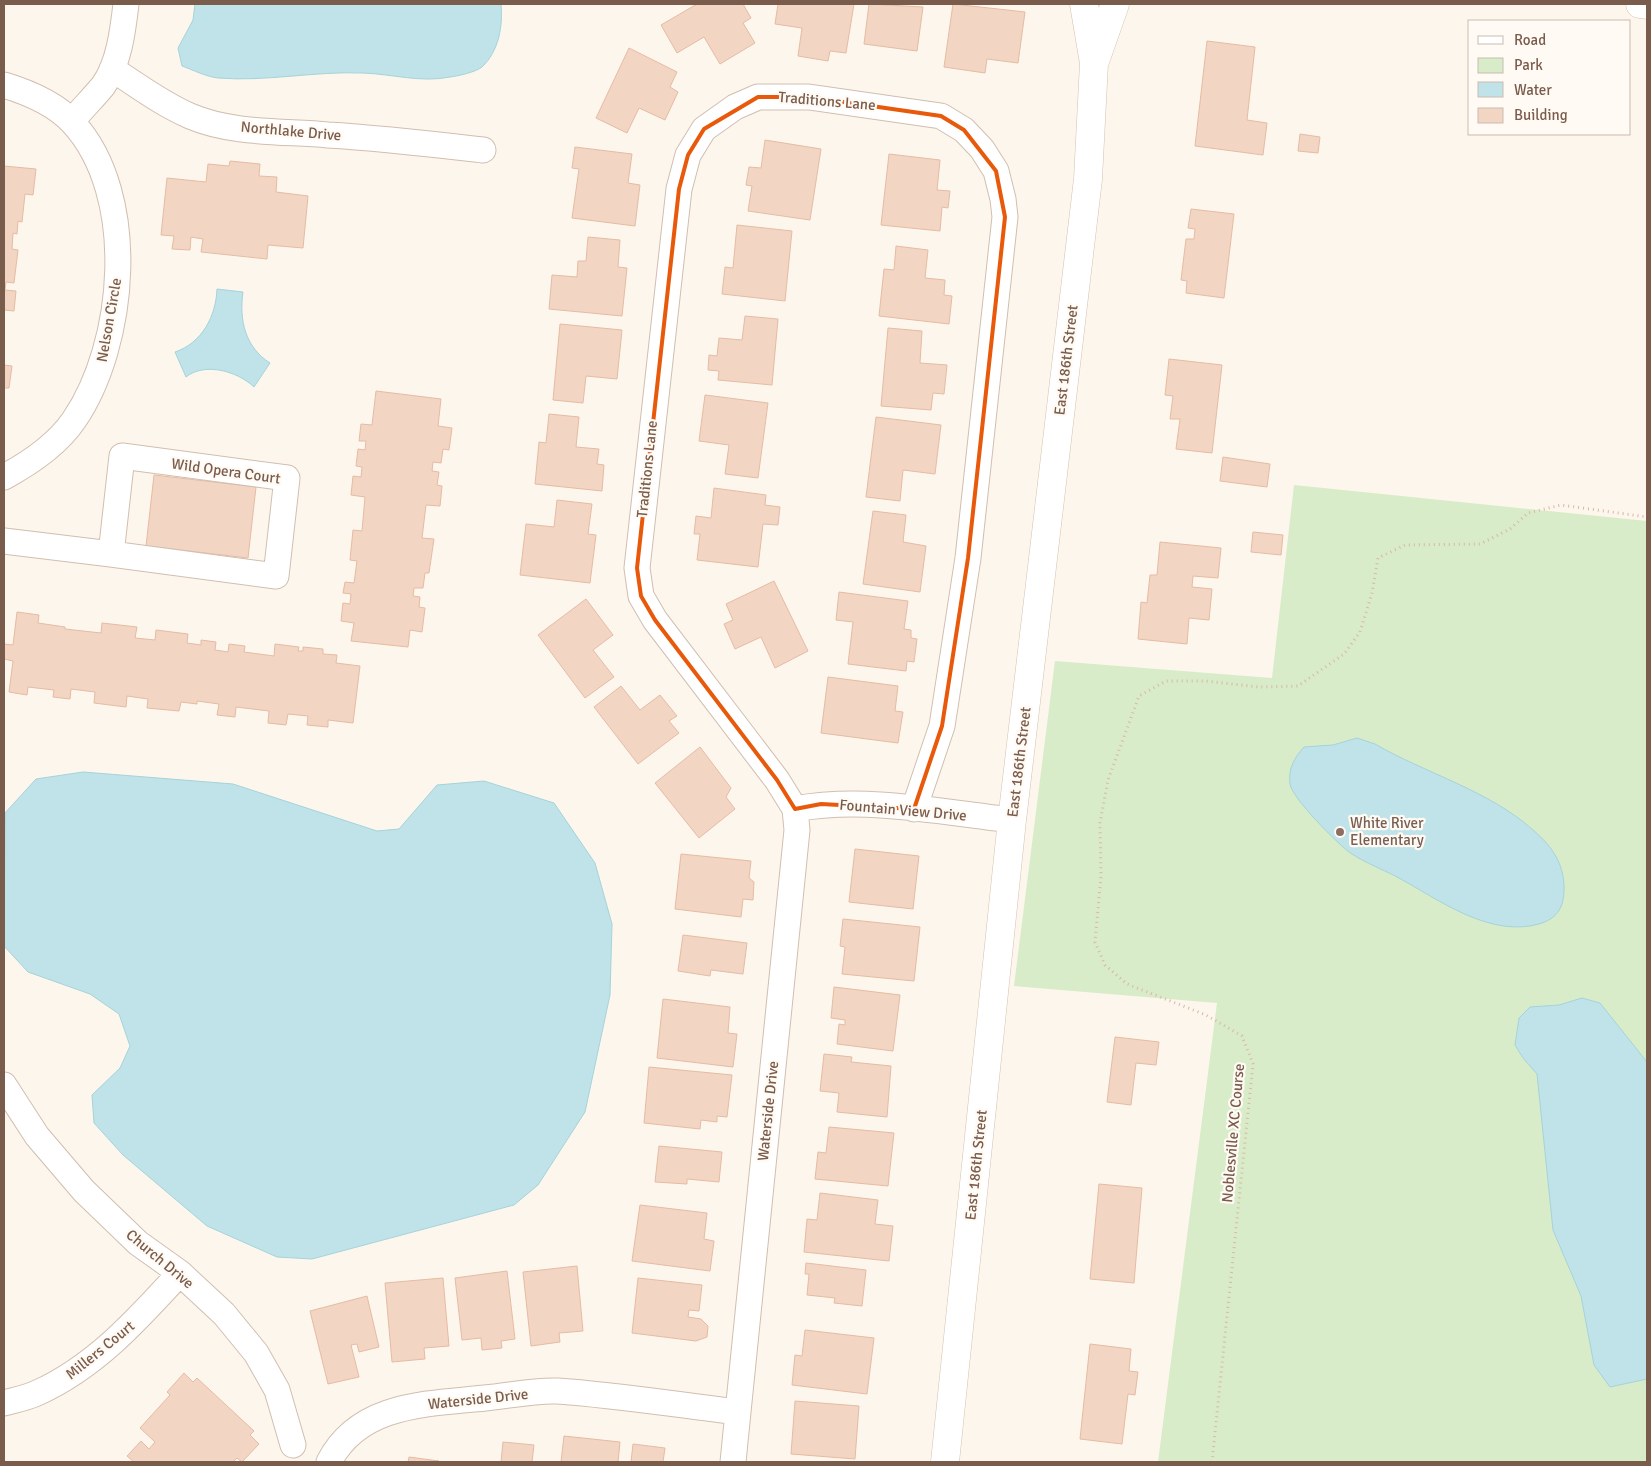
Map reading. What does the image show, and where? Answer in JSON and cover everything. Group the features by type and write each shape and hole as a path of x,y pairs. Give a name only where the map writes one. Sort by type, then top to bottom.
{"street":[{"path":"72,121 103,85 112,69 124,26 126,4"},
{"name":"East 186th Street","path":"945,1462 1012,820 1088,179 1094,63 1084,4"},
{"name":"East 186th Street","path":"1094,63 1115,4"},
{"path":"1640,4 1647,5"},
{"name":"Northlake Drive","path":"112,69 162,102 190,116 213,123 244,129 394,139 483,150"},
{"name":"Nelson Circle","path":"4,85 23,91 72,121 86,138 96,155 113,210 117,247 117,286 105,356 94,384 74,420 54,443 32,461 4,476"},
{"name":"Traditions Lane","path":"794,809 777,780 654,620 641,596 637,568 678,198 688,155 704,129 735,107 758,97 786,95 865,104 941,116 964,130 982,149 996,171 1003,199 1005,217 968,558 942,726 914,809"},
{"name":"Wild Opera Court","path":"4,541 276,576 288,478 122,456 111,554"},
{"name":"Fountain View Drive","path":"794,809 839,804 914,809 1012,820"},
{"name":"Waterside Drive","path":"733,1462 796,830 794,809"},
{"name":"Church Drive","path":"4,1086 37,1136 84,1191 138,1243 180,1273 224,1314 256,1352 276,1390 294,1445"},
{"name":"Millers Court","path":"4,1403 36,1394 73,1374 126,1332 180,1273"},
{"name":"Waterside Drive","path":"329,1462 335,1452 358,1427 382,1413 406,1407 554,1391 738,1412"}],"path":[{"name":"Noblesville XC Course","path":"1212,1462 1253,1064 1242,1036 1206,1015 1127,984 1105,965 1095,942 1101,876 1102,814 1108,780 1139,696 1166,681 1205,681 1259,687 1298,686 1344,654 1360,632 1372,593 1378,558 1405,545 1480,544 1510,529 1528,513 1561,505 1647,518"}],"highlighted area":[{"path":"758,97 809,97 941,116 964,130 996,171 1005,217 968,558 942,726 914,809 821,804 795,809 777,780 655,620 641,596 637,568 679,189 688,155 704,129"}],"green space":[{"name":"White River Elementary","path":"1294,485 1647,521 1647,1462 1158,1462 1217,1003 1014,986 1055,661 1272,678"}],"water":[{"path":"195,4 501,4 501,21 499,38 488,61 479,69 458,76 428,79 345,73 254,79 218,78 182,66 178,48 193,20"},
{"path":"217,289 243,292 243,323 249,341 261,357 270,363 254,387 247,381 221,370 202,370 186,377 175,352 193,342 206,327 214,309"},
{"path":"1357,738 1375,744 1477,793 1516,816 1533,830 1552,850 1560,865 1564,892 1558,913 1545,922 1521,927 1487,922 1437,900 1363,860 1343,847 1315,820 1298,799 1290,784 1290,773 1297,755 1304,747 1333,745"},
{"path":"83,772 233,784 377,831 399,829 437,785 484,781 554,803 595,863 612,924 610,995 585,1112 538,1185 514,1205 312,1259 277,1257 207,1226 123,1155 94,1123 92,1095 120,1068 130,1046 119,1014 90,994 28,972 4,946 5,813 36,779"},
{"path":"1582,998 1600,1003 1647,1062 1647,1379 1610,1387 1594,1365 1581,1296 1553,1230 1537,1074 1515,1045 1519,1018 1530,1007 1559,1005"}],"building":[{"path":"697,4 743,4 751,18 743,23 755,43 720,64 704,37 677,53 661,25"},
{"path":"778,4 854,4 846,53 830,51 828,61 798,56 802,28 775,24"},
{"path":"869,4 923,7 917,51 864,44"},
{"path":"953,4 1025,12 1018,63 987,59 985,73 944,67"},
{"path":"1207,41 1255,47 1247,120 1267,123 1263,155 1195,146"},
{"path":"629,48 677,72 670,87 678,92 665,120 639,108 627,133 596,118"},
{"path":"1300,134 1320,137 1318,153 1298,151"},
{"path":"765,140 821,149 810,220 748,211 752,186 746,185 749,167 761,168"},
{"path":"575,147 632,154 628,183 640,185 635,226 572,218 579,169 572,168"},
{"path":"889,154 940,160 937,190 950,191 948,208 942,207 940,231 881,225"},
{"path":"230,161 260,164 259,176 277,177 276,192 308,196 303,248 268,245 267,259 201,252 203,239 191,237 190,250 172,249 174,236 161,235 167,178 206,182 208,164 229,166"},
{"path":"4,166 36,169 33,195 25,194 22,222 18,221 17,234 13,233 12,249 18,250 14,283 6,282 5,290 16,291 14,311 4,310"},
{"path":"1191,209 1234,214 1224,298 1186,293 1187,281 1181,280 1186,239 1194,239 1195,229 1188,228"},
{"path":"737,225 792,231 785,301 722,294 725,267 733,268"},
{"path":"588,237 620,240 618,267 627,268 622,316 549,309 552,275 577,277 578,261 586,261"},
{"path":"896,246 928,250 925,278 945,280 944,295 952,296 949,324 879,316 884,269 894,270"},
{"path":"745,316 778,319 772,385 718,380 719,371 708,370 709,355 717,356 719,338 742,340"},
{"path":"560,324 622,330 617,379 586,376 583,403 553,400"},
{"path":"888,328 922,331 920,363 947,365 944,394 933,393 931,410 881,406"},
{"path":"1169,359 1222,365 1212,453 1176,449 1180,419 1170,419 1173,396 1165,395"},
{"path":"4,365 12,366 9,388 4,388"},
{"path":"376,391 441,399 438,426 452,428 449,450 443,449 441,463 433,462 432,471 439,472 437,485 442,486 440,506 426,505 422,538 434,539 429,573 425,573 423,588 414,588 413,596 420,597 419,607 425,608 422,632 410,630 408,647 351,641 354,623 341,621 343,603 350,604 351,594 343,593 345,582 354,583 357,561 350,560 353,530 362,531 365,497 351,495 353,476 361,477 362,467 356,466 358,449 365,450 366,441 359,441 361,424 372,425"},
{"path":"705,395 768,403 758,478 725,474 729,445 699,441"},
{"path":"549,414 579,417 576,447 599,449 597,464 604,465 602,491 535,484 539,442 546,443"},
{"path":"876,417 941,425 935,474 903,470 900,501 866,497"},
{"path":"1223,457 1270,464 1267,487 1220,481"},
{"path":"154,475 256,487 248,558 146,546"},
{"path":"714,488 766,495 765,505 780,507 778,525 763,524 758,567 697,560 700,534 694,534 696,516 711,518"},
{"path":"557,500 592,504 588,534 596,535 590,583 520,575 526,524 554,527"},
{"path":"873,511 906,515 903,542 926,546 920,592 863,584"},
{"path":"1253,532 1283,535 1281,555 1251,552"},
{"path":"1160,542 1221,548 1218,578 1193,576 1192,587 1212,589 1209,620 1189,618 1187,644 1138,639 1141,602 1147,603 1150,575 1157,575"},
{"path":"774,581 808,651 775,668 761,637 735,649 724,624 733,620 726,604"},
{"path":"839,592 908,601 904,629 911,630 911,638 917,639 914,662 907,661 906,671 848,664 853,622 836,620"},
{"path":"586,599 613,635 593,650 614,677 585,698 538,635"},
{"path":"17,612 39,615 38,623 65,627 65,629 101,633 102,623 137,627 135,638 155,640 156,630 188,634 187,643 201,645 201,640 216,642 215,650 228,652 229,644 245,646 244,652 274,656 275,644 299,647 298,651 303,651 303,647 323,649 323,654 337,655 336,663 360,666 353,723 328,720 328,727 307,725 308,716 288,714 286,725 268,723 269,711 236,707 235,717 217,715 219,704 197,701 197,704 181,702 179,711 147,708 148,699 127,696 126,707 94,703 95,692 71,689 70,699 53,697 54,690 28,687 27,695 9,692 13,661 4,659 4,644 13,645"},
{"path":"828,677 898,686 895,711 903,712 898,743 821,733"},
{"path":"621,686 640,710 660,695 677,716 669,721 679,733 638,764 594,707"},
{"path":"700,747 731,788 726,797 735,809 699,838 655,783"},
{"path":"855,849 919,856 913,909 849,902"},
{"path":"681,854 751,861 749,878 754,882 753,900 743,899 741,917 675,909"},
{"path":"843,919 920,927 914,981 842,974 845,947 840,946"},
{"path":"683,935 747,943 743,974 711,970 710,976 678,971"},
{"path":"834,987 900,995 893,1051 837,1044 839,1024 845,1025 845,1020 831,1018"},
{"path":"663,999 730,1007 728,1033 737,1034 733,1067 657,1058"},
{"path":"1115,1037 1159,1042 1156,1065 1136,1063 1131,1105 1107,1102"},
{"path":"824,1054 852,1057 851,1062 891,1066 887,1117 837,1112 839,1093 820,1091"},
{"path":"649,1067 732,1075 727,1117 717,1116 717,1122 701,1120 700,1129 644,1123"},
{"path":"829,1127 894,1133 888,1186 815,1179 818,1152 826,1153"},
{"path":"659,1146 722,1152 719,1182 687,1179 687,1184 655,1182"},
{"path":"1099,1184 1142,1188 1134,1283 1090,1279"},
{"path":"820,1193 878,1200 875,1224 893,1226 889,1261 804,1252 807,1219 817,1220"},
{"path":"640,1205 707,1213 704,1239 714,1241 710,1271 632,1261"},
{"path":"806,1263 866,1270 862,1306 834,1303 835,1298 807,1295 809,1274 805,1274"},
{"path":"577,1266 583,1331 559,1333 560,1342 531,1346 523,1272"},
{"path":"507,1271 515,1339 501,1341 502,1348 482,1350 481,1338 462,1340 455,1278"},
{"path":"443,1278 449,1346 424,1348 425,1359 392,1362 385,1283"},
{"path":"638,1278 702,1285 699,1311 689,1310 688,1317 701,1319 708,1326 707,1337 696,1341 632,1333"},
{"path":"367,1296 379,1347 359,1352 357,1344 351,1345 359,1377 328,1384 310,1311"},
{"path":"805,1330 874,1338 867,1394 792,1385 795,1355 802,1356"},
{"path":"1090,1344 1131,1349 1129,1371 1138,1372 1135,1395 1128,1394 1122,1444 1080,1439"},
{"path":"184,1373 193,1382 197,1378 254,1431 250,1435 259,1444 242,1462 237,1458 233,1462 134,1462 127,1456 141,1441 149,1449 155,1442 140,1428 170,1395 167,1392"},
{"path":"795,1401 859,1406 855,1459 791,1454"},
{"path":"564,1436 620,1442 618,1462 561,1462"},
{"path":"503,1442 534,1445 532,1462 501,1462"},
{"path":"633,1444 665,1448 663,1462 631,1462"},
{"path":"409,1457 439,1461 408,1462"}],"place":[{"name":"White River Elementary","path":"1340,832"}]}
